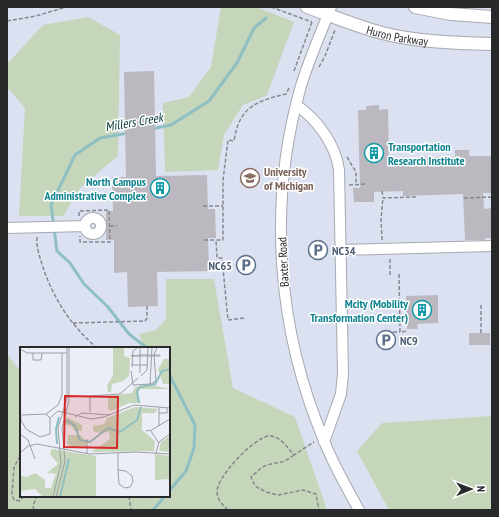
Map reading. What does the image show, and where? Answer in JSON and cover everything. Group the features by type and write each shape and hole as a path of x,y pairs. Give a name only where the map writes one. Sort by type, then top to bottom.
{"main road":[{"name":"Huron Parkway","path":"306,7 330,11 383,33 408,38 436,42 492,44"},
{"path":"415,7 451,14 492,17"}],"street":[{"name":"Baxter Road","path":"330,11 304,79 296,105 283,182 281,228 283,282 289,327 299,368 311,406 323,439 359,510"},
{"path":"296,105 310,115 327,139 336,156 339,170 343,373 341,394 323,439"},
{"path":"7,228 85,226"},
{"path":"341,250 492,246"}],"path":[{"path":"7,21 36,16 66,7"},
{"path":"271,7 316,23"},
{"path":"293,75 312,22"},
{"path":"318,68 325,56 334,30 338,31"},
{"path":"204,240 223,240 223,180 228,140 234,141 238,124 248,109 262,100 286,94 290,86"},
{"path":"349,192 349,185 367,184"},
{"path":"382,191 382,244"},
{"path":"383,198 416,197"},
{"path":"464,198 492,197"},
{"path":"204,206 223,206"},
{"path":"110,226 117,226"},
{"path":"37,234 37,247 46,276 56,298 73,324 96,347"},
{"path":"216,240 217,258 222,258 228,320 244,318"},
{"path":"399,274 400,332"},
{"path":"481,305 481,333"},
{"path":"73,324 145,321 148,318 147,306"},
{"path":"387,332 407,331"},
{"path":"228,510 220,502 216,492 218,483 232,464 260,439 269,436 279,438 294,455"},
{"path":"319,510 316,494 303,490 278,494 266,492 255,486 251,477 266,465 286,462 294,455 323,439"},
{"path":"20,458 14,468 12,494 14,500 20,501 23,497"},
{"path":"34,510 33,506 37,497"},
{"path":"129,497 131,510"}],"shaded area":[{"name":"University of Michigan","path":"7,7 492,7 492,510 7,510"}],"green space":[{"path":"221,7 259,8 294,22 267,95 243,105 224,135 218,170 165,172 163,103 189,97 211,67"},
{"path":"88,17 120,35 118,156 81,187 63,216 19,216 25,108 7,87 7,64 43,25"},
{"path":"166,279 214,279 233,388 295,417 327,510 7,510 7,354 20,371 20,497 170,497 170,347 144,347 139,334 156,330 166,319"},
{"path":"492,416 492,510 389,510 357,451 382,423"}],"building":[{"name":"North Campus Administrative Complex","path":"154,71 156,176 207,175 208,209 215,209 216,238 208,238 209,271 157,272 158,306 128,307 127,272 114,273 114,240 106,240 106,211 113,211 112,177 126,177 124,72"},
{"name":"Transportation Research Institute","path":"379,105 379,110 388,109 389,159 455,157 455,150 469,150 469,156 492,156 492,193 483,193 484,209 492,208 492,238 485,238 485,240 465,240 463,194 403,196 403,191 374,192 374,202 354,202 353,188 360,188 358,110 366,110 366,106"},
{"name":"Mcity (Mobility Transformation Center)","path":"438,295 438,323 417,324 418,329 407,329 406,296"},
{"path":"469,333 490,333 490,345 469,345"}],"waterway":[{"name":"Millers Creek","path":"151,129 171,125 209,101 237,63 254,28 266,18"},
{"name":"Millers Creek","path":"128,133 100,138 75,155 51,205 57,251 70,263 84,284 108,307 129,334 146,347"},
{"name":"Millers Creek","path":"170,376 195,425 194,448 186,471 170,490"},
{"name":"Millers Creek","path":"153,510 164,497"}],"place":[{"name":"Transportation Research Institute","path":"374,153"},
{"name":"University of Michigan","path":"250,178"},
{"name":"North Campus Administrative Complex","path":"160,188"},
{"name":"NC34","path":"318,250"},
{"name":"NC65","path":"246,265"},
{"name":"Mcity (Mobility Transformation Center)","path":"422,310"},
{"name":"NC9","path":"386,340"}]}
